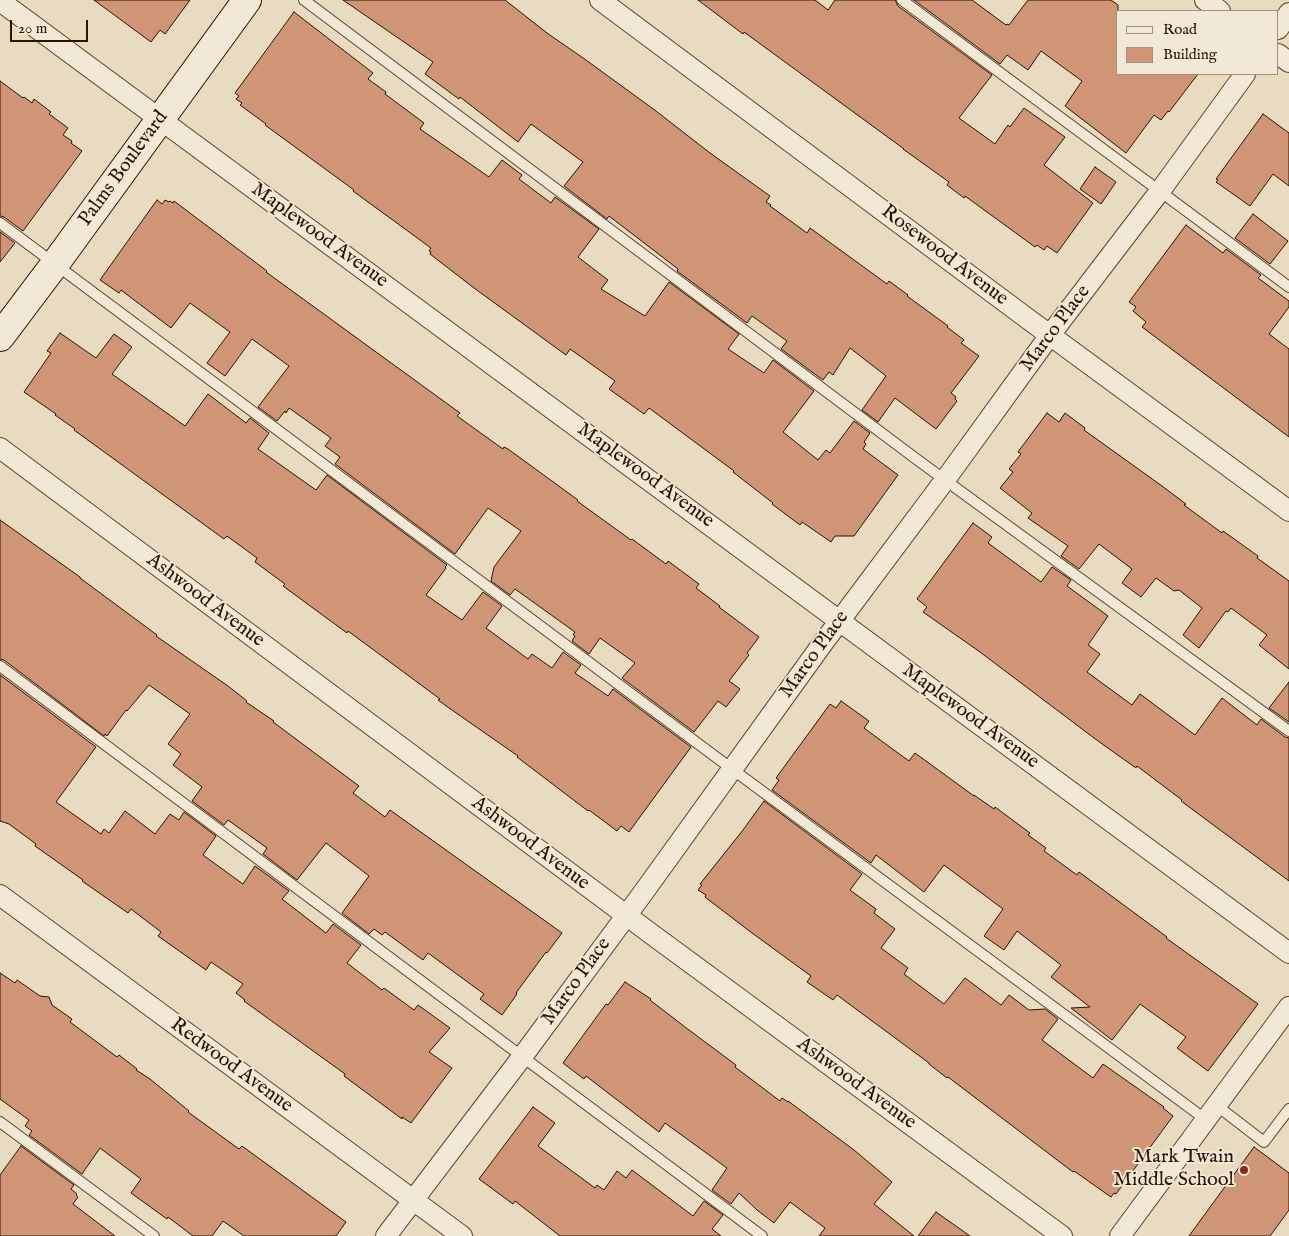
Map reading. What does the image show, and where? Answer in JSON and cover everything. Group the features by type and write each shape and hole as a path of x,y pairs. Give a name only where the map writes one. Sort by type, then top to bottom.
{"street":[{"name":"Palms Boulevard","path":"0,337 247,0"},
{"name":"Rosewood Avenue","path":"600,0 1289,511"},
{"path":"1205,0 1219,10"},
{"name":"Maplewood Avenue","path":"0,1 1289,953"},
{"path":"1279,28 1289,13"},
{"name":"Marco Place","path":"386,1236 522,1057 840,621 946,480 1050,335 1160,191 1244,75"},
{"name":"Ashwood Avenue","path":"0,448 626,915 1062,1236"},
{"name":"Redwood Avenue","path":"0,895 462,1236"},
{"path":"1120,1236 1289,1007"}],"lane":[{"path":"304,0 946,480 1289,731"},
{"path":"902,0 1289,287"},
{"path":"0,223 732,770 1210,1112 1264,1142 1289,1109"},
{"path":"0,666 762,1236"},
{"path":"0,1122 154,1236"}],"building":[{"path":"94,0 190,0 165,34 160,30 151,42"},
{"path":"343,0 505,0 547,33 770,196 766,202 770,206 807,233 810,228 887,284 889,281 964,340 961,343 979,356 951,393 956,397 957,401 936,429 895,398 878,422 862,410 886,376 850,348 833,375 829,372 823,380 781,349 787,341 752,316 747,323 677,271 678,269 609,216 607,219 564,186 583,162 531,124 518,142 460,97 459,99 425,74 433,62"},
{"path":"698,0 815,0 828,10 835,0 895,0 898,6 992,75 959,118 995,144 1008,125 1010,127 1024,108 1065,137 1044,165 1093,203 1057,253 1047,246 1044,250 1037,245 1035,247 965,196 964,198 947,185 949,182"},
{"path":"914,0 972,0 1006,25 1009,25 1028,0 1111,0 1118,5 1118,10 1116,10 1116,75 1197,75 1161,120 1154,115 1126,153 1065,106 1082,81 1041,51 1028,70 1007,55 1000,64"},
{"path":"294,12 373,73 368,79 424,123 420,129 489,177 502,160 522,175 519,179 551,203 555,197 599,229 578,257 608,280 601,289 645,316 669,282 739,334 728,349 764,373 773,360 814,391 783,432 818,460 826,450 830,453 854,421 870,433 864,442 866,444 863,449 898,475 854,536 835,536 831,542 802,522 800,525 734,471 649,408 644,414 609,389 615,381 570,349 566,355 474,288 430,254 431,248 240,105 242,103 236,99 239,96 235,93"},
{"path":"0,81 23,98 32,103 34,99 51,112 49,114 68,128 63,135 82,151 23,231 0,216"},
{"path":"1263,114 1289,133 1289,186 1273,174 1250,206 1216,182 1218,180 1216,179"},
{"path":"1095,167 1116,182 1101,204 1080,189"},
{"path":"157,200 162,204 165,200 173,203 174,201 266,272 460,413 457,416 503,449 504,447 508,449 631,540 666,564 668,561 699,584 696,588 759,637 747,653 749,655 729,681 740,689 726,707 718,701 694,732 622,678 635,663 600,638 589,654 572,641 575,632 515,589 510,595 491,581 494,567 521,531 488,508 455,554 335,464 340,457 325,446 331,438 289,408 277,421 258,407 289,366 252,339 225,376 207,363 230,332 190,303 171,328 121,290 119,293 100,280"},
{"path":"1253,214 1288,241 1270,264 1235,238"},
{"path":"1186,225 1223,253 1226,249 1261,275 1258,278 1289,301 1289,307 1269,334 1289,349 1289,437 1142,327 1146,322 1133,311 1136,307 1129,302"},
{"path":"0,232 15,243 0,262"},
{"path":"60,333 96,358 114,334 132,347 112,374 185,426 208,394 246,423 250,418 269,433 258,449 316,490 327,475 447,565 426,595 462,620 483,592 502,606 486,628 528,659 532,654 552,668 563,652 581,665 575,673 608,696 613,689 691,747 629,832 621,826 617,831 588,811 518,756 438,700 440,699 348,631 347,633 283,586 285,584 255,562 257,558 227,536 224,539 24,392 51,353 47,351"},
{"path":"1047,413 1059,422 1065,413 1085,428 1084,430 1186,504 1184,505 1258,556 1257,558 1289,581 1289,669 1259,645 1267,635 1231,608 1228,612 1226,611 1199,648 1183,635 1202,608 1179,590 1174,591 1156,578 1141,597 1122,583 1132,569 1099,544 1079,569 1061,556 1068,546 1028,518 1032,513 1000,488 1013,472 1009,469 1021,454 1018,452"},
{"path":"0,520 80,577 156,636 228,686 246,702 359,786 353,793 385,817 390,810 562,933 516,993 502,1015 480,999 484,994 428,953 423,960 385,932 382,935 374,929 369,934 342,913 369,876 326,843 297,880 263,854 267,848 228,820 224,825 192,801 202,787 173,765 181,754 168,744 190,714 149,685 126,710 107,736 105,734 104,736 4,660 0,659"},
{"path":"973,523 992,537 988,543 1041,582 1052,567 1071,580 1067,586 1108,616 1088,645 1100,654 1087,672 1132,705 1140,694 1195,735 1222,698 1257,725 1261,719 1289,738 1289,881 1137,766 1136,768 1098,741 980,652 923,612 927,607 917,599"},
{"path":"0,675 96,747 56,802 101,834 104,829 109,833 125,811 155,834 170,814 179,820 184,812 216,836 203,855 243,884 255,866 289,891 282,899 326,933 333,924 361,945 347,963 382,990 384,988 414,1010 418,1005 450,1028 429,1052 452,1068 411,1123 402,1117 402,1119 344,1076 345,1074 244,1001 236,993 243,984 211,962 206,970 158,936 161,932 131,909 128,913 35,846 36,844 9,824 0,821"},
{"path":"1289,682 1289,722 1269,708"},
{"path":"841,701 869,721 864,728 909,761 915,753 974,796 994,809 995,807 1030,833 1028,835 1046,848 1044,851 1077,875 1079,872 1258,1004 1208,1071 1177,1048 1186,1037 1140,1004 1112,1040 1071,1008 1090,1007 1051,977 1061,965 1017,931 1004,950 984,936 1003,909 944,865 924,892 876,855 871,863 772,790 779,780 776,778 830,704 836,708"},
{"path":"764,801 862,874 850,890 876,909 874,913 895,929 881,948 908,968 904,974 944,1004 965,978 1001,1005 1009,995 1029,1010 1045,1009 1058,1019 1042,1040 1093,1078 1103,1064 1164,1107 1173,1116 1116,1194 1114,1193 1111,1197 1073,1172 837,995 833,1000 807,982 811,976 748,930 698,890 702,885 700,884"},
{"path":"0,973 15,983 17,980 40,996 49,997 52,1005 72,1019 70,1022 117,1057 119,1055 188,1112 239,1149 242,1146 346,1222 336,1236 244,1236 223,1221 212,1236 193,1236 131,1193 141,1179 100,1148 82,1174 29,1135 32,1131 25,1126 29,1120 0,1099"},
{"path":"625,982 651,999 780,1101 782,1098 788,1101 854,1150 892,1182 874,1204 914,1236 819,1236 825,1228 790,1202 774,1223 739,1193 731,1204 712,1190 727,1168 665,1123 659,1132 586,1076 584,1079 563,1063 606,1004 608,1005"},
{"path":"533,1107 555,1123 538,1146 595,1188 597,1185 604,1190 617,1171 626,1178 632,1170 693,1216 704,1201 723,1215 712,1229 721,1236 560,1236 515,1201 513,1204 479,1179"},
{"path":"21,1146 74,1185 71,1189 78,1197 73,1204 115,1236 0,1236 0,1175"},
{"path":"1254,1147 1289,1173 1289,1210 1270,1236 1189,1236"},
{"path":"936,1212 970,1236 918,1236"}],"place":[{"name":"Mark Twain Middle School","path":"1244,1170"}]}
